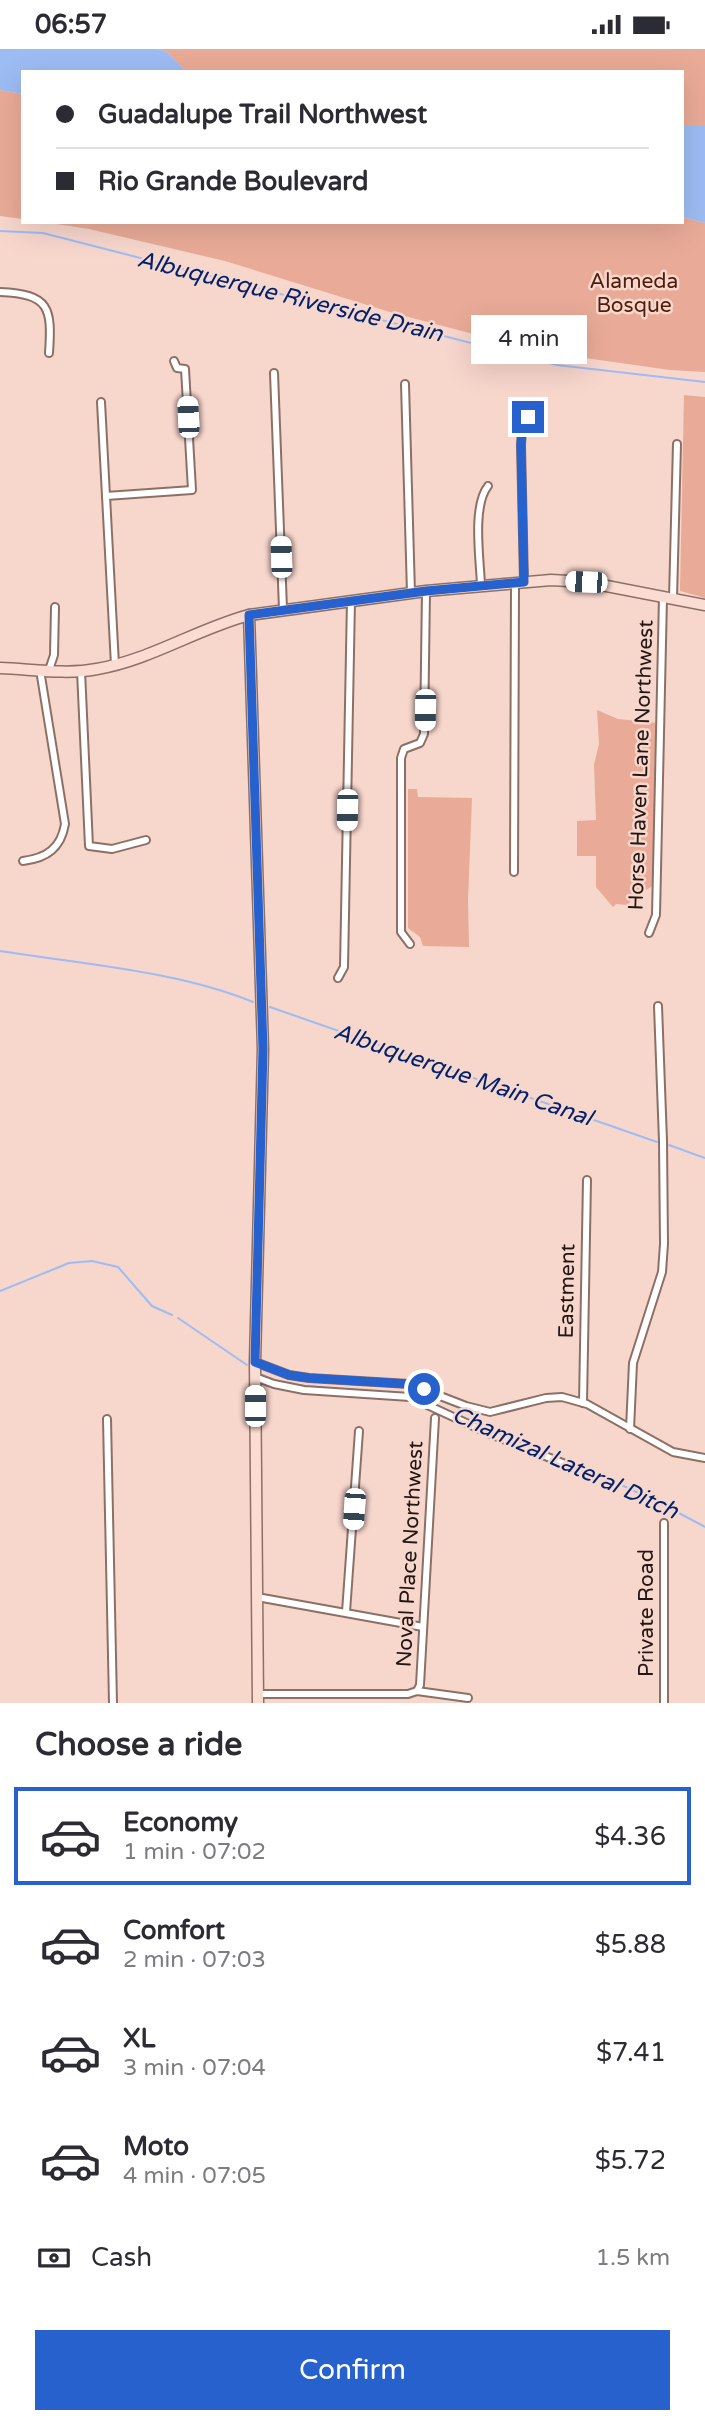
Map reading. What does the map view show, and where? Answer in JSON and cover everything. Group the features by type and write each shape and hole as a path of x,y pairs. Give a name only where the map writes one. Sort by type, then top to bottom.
{"street":[{"path":"0,292 37,298 47,307 51,324 49,353"},
{"path":"106,496 191,490 185,369 177,368 174,361"},
{"path":"274,373 283,609"},
{"path":"405,384 411,593"},
{"path":"101,402 115,666"},
{"path":"514,872 521,445 522,430 528,417"},
{"name":"Horse Haven Lane Northwest","path":"649,933 656,915 668,597 677,444"},
{"path":"481,585 479,508 482,493 488,486"},
{"path":"0,668 81,671 115,666 226,621 249,615 481,585 586,582 705,605"},
{"path":"410,944 401,932 401,758 404,749 421,743 424,734 426,591"},
{"path":"338,978 344,967 351,600"},
{"path":"23,861 38,859 57,847 63,837 65,824 45,670 54,655 55,607"},
{"path":"249,615 263,1049 255,1362 258,1699 408,1694 417,1691 468,1698"},
{"path":"81,671 89,846 111,849 135,845 146,840"},
{"path":"630,1429 633,1363 662,1272 664,1244 658,1006"},
{"name":"Eastment","path":"583,1403 587,1180"},
{"path":"255,1362 299,1376 409,1384 466,1406 490,1412 546,1398 562,1397 583,1403 673,1452 705,1458"},
{"path":"255,1377 304,1390 410,1397 565,1464"},
{"name":"Noval Place Northwest","path":"417,1691 420,1685 435,1418"},
{"path":"107,1419 113,1703"},
{"path":"346,1612 359,1431"},
{"name":"Private Road","path":"663,1524 664,1703"},
{"path":"257,1597 423,1627"}],"green space":[{"path":"157,49 705,49 705,125 684,125 684,70 184,70 167,52"},
{"path":"0,90 21,94 21,219 0,216"},
{"name":"Alameda Bosque","path":"684,217 705,223 705,372 670,370 543,352 393,313 225,261 89,229 56,224 684,224"},
{"path":"684,395 705,397 705,598 680,591"},
{"path":"597,710 618,719 658,723 654,766 658,768 654,885 633,898 628,905 616,904 613,907 596,887 596,856 577,856 577,821 596,820 594,765 599,744"},
{"path":"408,789 417,789 418,797 472,798 469,947 423,946 420,937 408,928"}],"water":[{"path":"0,49 157,49 167,52 184,70 21,70 21,94 0,90"},
{"path":"684,125 705,125 705,223 684,217"}],"waterway":[{"name":"Albuquerque Riverside Drain","path":"0,231 43,233 557,365 705,382"},
{"name":"Albuquerque Main Canal","path":"0,951 161,976 224,991 253,1002"},
{"name":"Albuquerque Main Canal","path":"270,1007 657,1142"},
{"name":"Albuquerque Main Canal","path":"669,1145 705,1158"},
{"name":"Chamizal Lateral Ditch","path":"0,1291 69,1263 92,1261 118,1267 152,1306 172,1315"},
{"name":"Chamizal Lateral Ditch","path":"178,1318 247,1365"},
{"name":"Chamizal Lateral Ditch","path":"260,1374 276,1381"},
{"name":"Chamizal Lateral Ditch","path":"295,1385 373,1392"},
{"name":"Chamizal Lateral Ditch","path":"379,1392 417,1395 446,1410"},
{"name":"Chamizal Lateral Ditch","path":"480,1426 622,1485 705,1527"}],"route":[{"path":"424,1389 409,1384 289,1375 255,1362 263,1049 249,615 426,591 524,582 521,445 522,430 528,417"}]}
